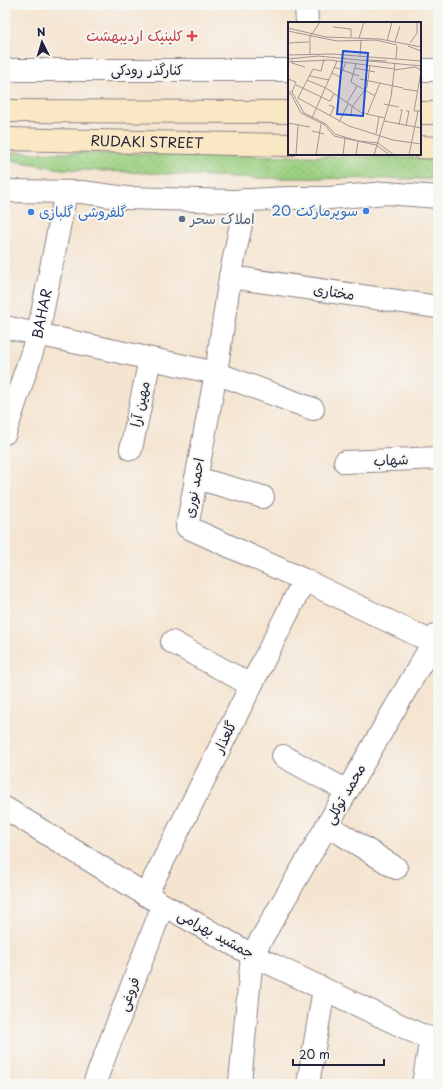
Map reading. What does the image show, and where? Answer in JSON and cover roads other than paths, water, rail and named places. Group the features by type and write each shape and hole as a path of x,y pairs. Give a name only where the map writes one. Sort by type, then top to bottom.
{"main road":[{"path":"5,111 288,112"},
{"path":"421,113 438,113"},
{"name":"RUDAKI STREET","path":"5,139 288,145"},
{"path":"421,147 438,148"}],"street":[{"path":"306,5 308,22"},
{"name":"کنارگذر رودکی","path":"5,70 288,70"},
{"path":"421,70 438,70"},
{"path":"5,191 82,192 126,198 246,200 329,198 386,193 438,197"},
{"name":"BAHAR","path":"5,432 38,334 66,192"},
{"name":"احمد نوری","path":"246,200 230,277 216,373 187,527 436,641"},
{"name":"مختاری","path":"230,277 438,307"},
{"path":"5,327 216,373 313,409"},
{"name":"مهین آرا","path":"131,449 150,358"},
{"name":"شهاب","path":"345,462 438,458"},
{"path":"196,478 263,497"},
{"name":"گلعذار","path":"155,900 251,685 304,580"},
{"name":"محمد توکلی","path":"252,955 436,641"},
{"path":"172,642 251,685"},
{"path":"283,756 347,791"},
{"name":"جمشید بهرامی","path":"5,808 155,900 252,955 423,1036 435,1039"},
{"path":"327,825 396,868"},
{"name":"فروغی","path":"94,1084 155,900"},
{"path":"240,1083 252,955"},
{"path":"308,1084 324,989"},
{"path":"423,1084 435,1039"}],"place":[{"name":"کلینیک اردیبهشت","path":"192,36"},
{"name":"سوپرمارکت 20","path":"366,211"},
{"name":"گلفروشی گلبازی","path":"31,212"},
{"name":"املاک سحر","path":"182,219"}]}
